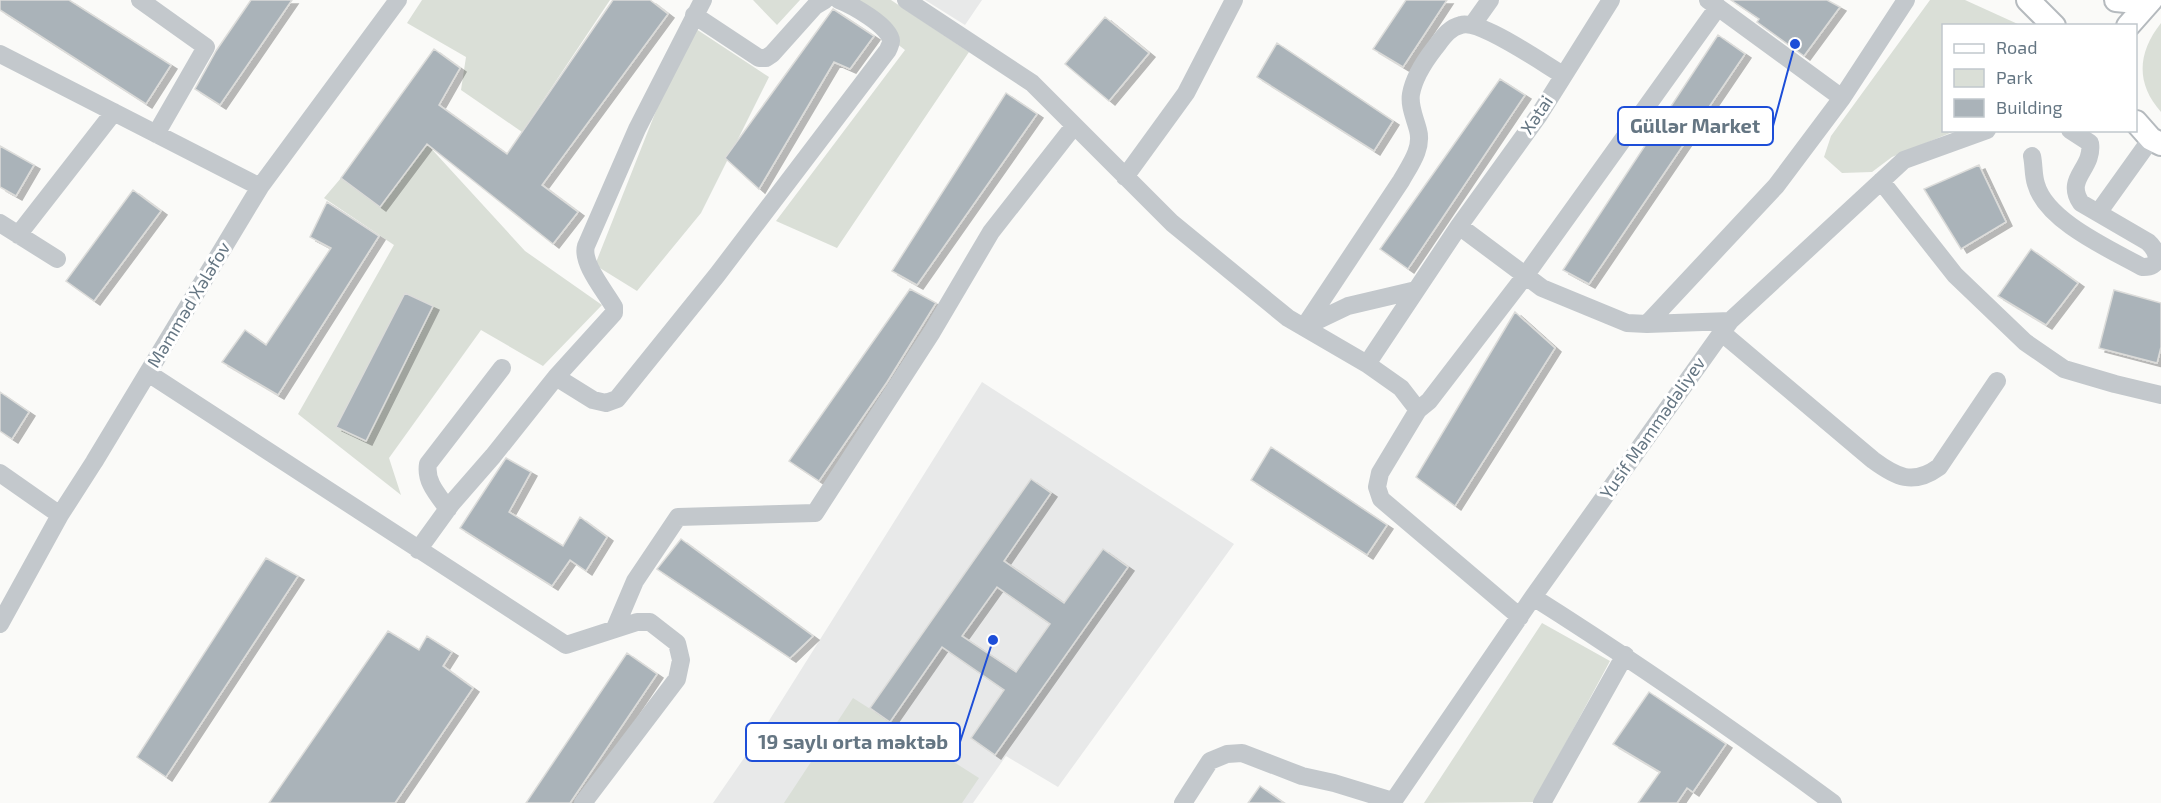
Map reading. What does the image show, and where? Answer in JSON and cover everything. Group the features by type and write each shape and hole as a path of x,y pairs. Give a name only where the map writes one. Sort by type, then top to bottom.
{"main road":[{"path":"2028,0 2052,24"},
{"path":"2116,0 2149,1"},
{"path":"2130,24 2149,1"},
{"path":"2137,123 2158,146"}],"street":[{"path":"140,0 206,47 156,134"},
{"name":"Məmməd Xələfov","path":"0,624 60,515 260,187 398,0"},
{"path":"418,550 447,509 556,377 614,314 614,307 586,265 584,253 637,129 699,7 759,58 766,58 815,6 825,0"},
{"path":"556,377 593,400 606,403 617,399 717,275 888,50 891,41 888,32 856,6 839,0"},
{"path":"906,0 1032,83 1172,224 1287,318 1367,364 1401,388 1418,410"},
{"path":"1125,177 1186,93 1233,0"},
{"path":"1473,24 1490,0"},
{"name":"Xətai","path":"1367,364 1459,226 1539,115 1611,0"},
{"path":"1647,324 1776,186 1842,98 1906,0"},
{"path":"1520,617 1381,499 1377,487 1380,473 1418,410 1429,401 1525,276 1713,4 1842,98"},
{"path":"1304,327 1413,160 1419,142 1411,106 1411,94 1422,65 1448,31 1462,24 1473,24 1500,37 1563,75"},
{"path":"0,54 260,187"},
{"path":"18,235 114,112"},
{"path":"615,628 635,581 678,517 815,513 932,332 992,232 1074,126"},
{"name":"Yusif Məmmədəliyev","path":"1392,802 1533,597 1726,327 1904,160 1981,132"},
{"path":"2032,156 2036,185 2046,202 2067,225 2142,267 2156,264 2158,256 2155,248 2082,204 2075,194 2075,184 2091,156 2091,148 2090,143 2073,132"},
{"path":"2098,213 2158,146"},
{"path":"1881,181 1955,275 2025,342 2064,369 2161,395"},
{"path":"0,223 57,259"},
{"path":"1459,226 1542,288 1627,323 1726,327 1873,460 1890,472 1908,478 1928,475 1939,467 1997,381"},
{"path":"1304,327 1348,306 1416,290"},
{"path":"447,509 428,481 426,472 428,464 502,368"},
{"path":"148,373 566,645 637,622 650,622 677,643 681,660 677,679 583,803"},
{"path":"0,473 60,515"},
{"path":"1533,597 1625,655 1740,734 1833,803"},
{"path":"1542,803 1625,655"},
{"path":"1183,803 1210,761 1227,754 1242,753 1302,776 1334,783 1392,802"}],"shaded area":[{"path":"925,0 982,0 965,25"},
{"path":"982,382 1234,544 1058,787 1006,756 973,803 713,803 760,735"}],"green space":[{"path":"422,0 610,0 522,132 461,90 466,57 407,23"},
{"path":"753,0 800,0 777,25"},
{"path":"841,0 891,0 969,52 837,248 776,221 905,50"},
{"path":"1930,0 1965,0 2018,24 1942,24 1942,132 1953,132 1892,157 1872,172 1842,173 1824,157 1831,136"},
{"path":"2161,23 2161,112 2147,90 2143,68 2148,45"},
{"path":"690,25 769,77 701,213 637,291 595,265"},
{"path":"427,144 525,251 602,305 543,366 481,330 389,458 401,495 298,414 394,245 324,198 341,178 380,207"},
{"path":"1542,623 1610,661 1534,802 1424,803"},
{"path":"853,698 979,778 962,803 784,803"}],"building":[{"path":"0,0 69,0 171,65 146,104 0,10"},
{"path":"251,0 292,0 220,105 195,89 216,51"},
{"path":"613,0 650,0 668,14 542,185 578,212 553,244 427,144 380,207 341,178 434,49 460,68 439,105 507,154"},
{"path":"1406,0 1447,0 1403,67 1373,49"},
{"path":"1731,0 1827,0 1840,7 1804,56 1757,22 1759,19"},
{"path":"833,9 874,36 850,69 834,62 759,189 725,158"},
{"path":"1105,17 1149,53 1109,101 1065,64"},
{"path":"1718,35 1745,54 1589,284 1563,270"},
{"path":"1277,43 1393,121 1374,151 1257,77"},
{"path":"1500,79 1525,95 1408,269 1380,249"},
{"path":"1006,93 1037,114 917,285 892,271"},
{"path":"0,146 34,165 16,196 0,187"},
{"path":"1979,165 2006,222 1961,249 1924,189"},
{"path":"133,190 161,211 94,301 66,281"},
{"path":"327,202 379,236 278,395 222,362 245,330 266,345 331,248 310,237"},
{"path":"2031,249 2078,283 2046,325 1998,296"},
{"path":"910,289 936,303 887,382 819,481 789,461"},
{"path":"2114,290 2161,303 2161,347 2157,363 2099,348"},
{"path":"405,293 433,306 366,441 336,427"},
{"path":"1515,312 1555,348 1455,506 1416,477"},
{"path":"0,392 29,412 12,439 0,431"},
{"path":"1271,447 1387,525 1367,555 1251,480"},
{"path":"506,458 531,472 509,512 563,546 580,517 607,537 586,571 570,560 552,586 460,528"},
{"path":"1031,479 1051,493 1004,561 1064,603 1103,549 1128,567 995,755 971,738 1004,690 942,647 890,722 870,708","holes":["997,587 1050,624 1016,672 962,636"]},
{"path":"681,539 813,636 790,658 657,569"},
{"path":"266,558 298,576 166,777 137,757"},
{"path":"388,631 419,650 427,636 452,652 443,666 473,688 395,803 269,803"},
{"path":"627,653 657,674 570,803 526,803"},
{"path":"1649,692 1726,744 1693,792 1687,788 1677,803 1638,803 1660,772 1613,744"},
{"path":"1260,786 1284,803 1248,803"}],"place":[{"name":"Güllər Market","path":"1795,44"},
{"name":"19 saylı orta məktəb","path":"993,640"}]}
